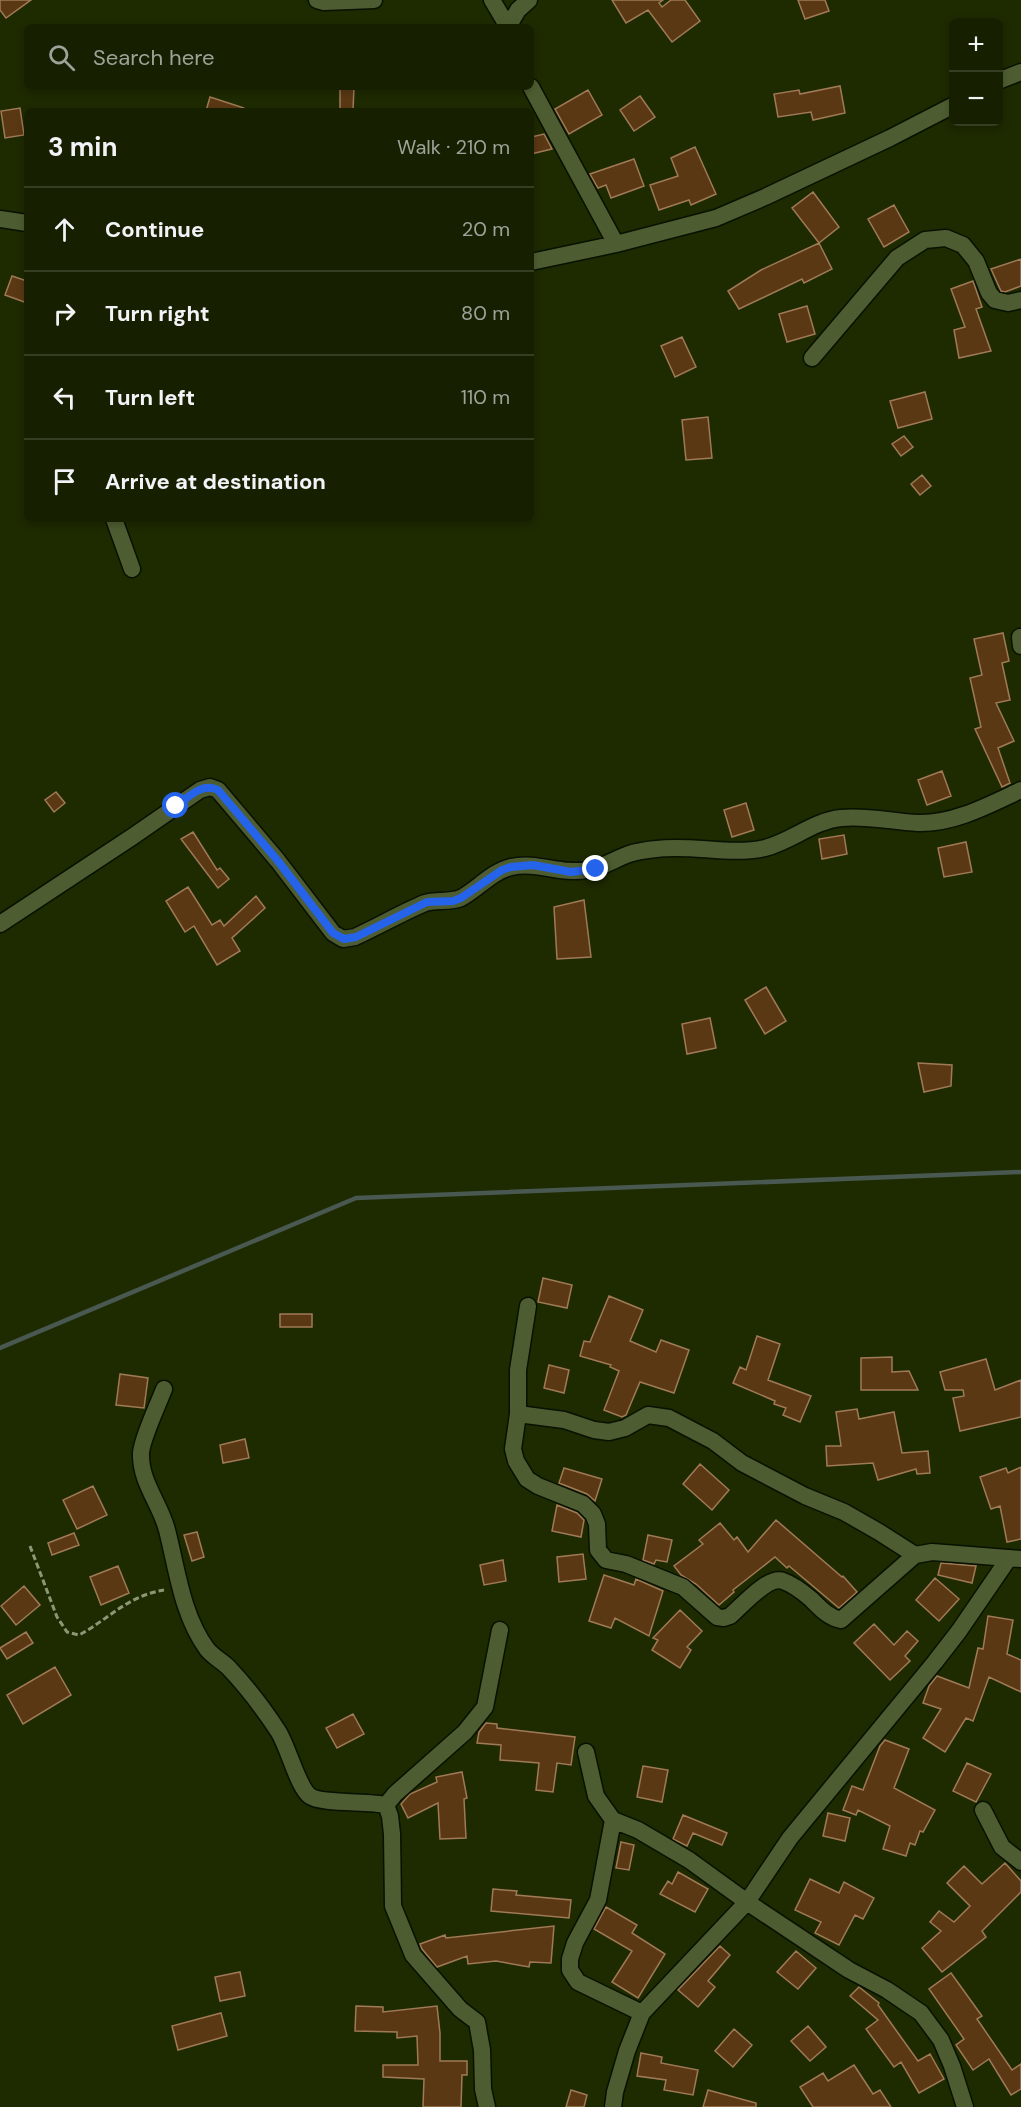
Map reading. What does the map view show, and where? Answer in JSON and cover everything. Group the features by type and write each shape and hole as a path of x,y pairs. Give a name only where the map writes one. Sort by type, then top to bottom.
{"street":[{"path":"317,0 359,2 374,0"},
{"path":"492,0 506,24"},
{"path":"510,24 518,10 529,0"},
{"path":"1003,79 1021,72"},
{"path":"533,90 616,244"},
{"path":"534,261 616,244 716,218 765,197 949,108"},
{"path":"0,219 24,223"},
{"path":"812,358 897,258 925,240 946,238 963,245 976,261 989,293 995,300 1008,303 1021,300"},
{"path":"115,522 132,569"},
{"path":"0,924 207,787 218,790 230,803 333,933 347,939 356,937 427,902 453,901 461,898 502,870 511,867 533,865 571,872 596,869 628,854 644,850 685,846 742,850 765,848 824,821 842,818 877,818 936,823 952,819 1021,790"},
{"path":"528,1306 518,1370 518,1414 513,1449 516,1461 527,1479 538,1486 583,1504 593,1514 597,1524 598,1550 606,1560 626,1564 682,1587 717,1617 730,1616 767,1583 776,1580 783,1581 808,1597 830,1617 841,1620 915,1555 932,1552 1015,1558"},
{"path":"164,1389 141,1451 142,1472 166,1528 173,1564 192,1620 208,1650 227,1666 255,1697 283,1737 302,1786 309,1796 320,1800 373,1802 386,1805"},
{"path":"518,1414 564,1420 594,1430 609,1432 625,1428 648,1415 669,1418 713,1441 742,1463 805,1496 844,1512 915,1555"},
{"path":"613,2107 627,2051 642,2013 747,1902 790,1838 941,1654 1015,1558"},
{"path":"386,1805 395,1794 465,1732 485,1707 500,1630"},
{"path":"586,1752 596,1796 613,1820 638,1830 689,1860 849,1970 887,1990 921,2013 941,2040 965,2107"},
{"path":"386,1805 392,1834 393,1906 412,1955 460,2009 477,2022 482,2050 483,2089 487,2107"},
{"path":"983,1810 1002,1848 1021,1862"},
{"path":"613,1820 598,1900 575,1943 570,1959 570,1970 578,1982 642,2013"}],"path":[{"path":"30,1546 57,1617 67,1632 79,1635 133,1599 160,1590 181,1587"}],"building":[{"path":"0,0 31,0 6,18 0,10"},
{"path":"612,0 663,0 659,3 662,7 671,0 685,0 700,21 672,42 648,10 626,23"},
{"path":"798,0 825,0 829,11 805,19"},
{"path":"840,86 845,113 813,120 811,112 778,117 774,94 799,90 800,94"},
{"path":"340,90 354,90 353,108 340,108"},
{"path":"588,90 602,115 569,134 555,109"},
{"path":"640,96 655,117 634,131 620,110"},
{"path":"210,97 244,108 207,108"},
{"path":"20,108 24,135 5,138 1,111"},
{"path":"544,134 552,149 534,153 534,136"},
{"path":"695,147 716,194 691,205 689,200 659,210 650,185 678,176 671,158"},
{"path":"634,159 644,186 611,198 606,185 598,188 590,174"},
{"path":"813,192 839,227 819,243 792,208"},
{"path":"894,205 909,232 884,247 868,219"},
{"path":"819,243 832,269 804,283 802,279 739,309 728,291 761,270"},
{"path":"1021,259 1021,286 1005,292 1001,291 991,269"},
{"path":"12,276 24,280 24,302 5,295"},
{"path":"973,281 982,307 976,309 991,351 959,358 954,330 965,327 951,289"},
{"path":"807,306 815,334 787,342 779,314"},
{"path":"682,337 696,367 675,377 661,346"},
{"path":"925,392 932,419 898,428 890,401"},
{"path":"708,417 712,458 686,460 682,420"},
{"path":"904,436 913,447 901,456 892,444"},
{"path":"922,475 931,486 920,495 911,484"},
{"path":"1003,633 1009,661 1002,663 1010,700 996,703 1014,741 998,748 1010,783 1002,787 975,729 981,727 970,678 982,675 974,639"},
{"path":"942,771 951,796 927,805 918,780"},
{"path":"56,792 65,803 54,812 45,800"},
{"path":"746,803 754,830 732,837 724,810"},
{"path":"193,832 217,870 220,868 229,879 218,888 181,839"},
{"path":"844,835 847,854 822,859 819,839"},
{"path":"966,842 972,872 944,877 938,848"},
{"path":"188,887 212,925 220,920 224,926 256,896 265,908 232,938 240,951 217,965 194,926 185,932 166,901"},
{"path":"584,900 591,957 557,959 554,907"},
{"path":"766,987 786,1021 765,1034 745,1000"},
{"path":"710,1018 716,1048 687,1054 682,1024"},
{"path":"918,1063 952,1065 951,1086 924,1092"},
{"path":"543,1278 572,1285 567,1308 538,1302"},
{"path":"609,1296 643,1310 630,1341 656,1352 661,1340 689,1350 674,1393 640,1382 626,1415 622,1417 604,1410 619,1371 610,1367 611,1365 580,1356 584,1341 590,1342"},
{"path":"280,1314 312,1314 312,1327 280,1327"},
{"path":"757,1336 780,1344 768,1380 811,1396 800,1422 783,1415 786,1408 774,1404 775,1401 733,1383 740,1367 746,1370"},
{"path":"892,1357 892,1372 909,1371 918,1390 861,1390 861,1358"},
{"path":"986,1359 995,1390 1021,1380 1021,1417 960,1431 953,1398 964,1396 963,1390 945,1390 940,1372"},
{"path":"549,1365 569,1370 564,1393 544,1388"},
{"path":"120,1374 148,1378 144,1408 116,1405"},
{"path":"857,1409 859,1419 894,1412 902,1453 928,1451 930,1473 917,1474 916,1469 878,1480 873,1463 827,1466 826,1446 841,1446 836,1412"},
{"path":"245,1439 249,1458 223,1463 220,1445"},
{"path":"700,1464 729,1490 712,1510 683,1484"},
{"path":"1021,1467 1021,1539 1007,1542 1000,1506 991,1509 980,1477 1006,1468 1008,1473"},
{"path":"564,1468 602,1479 595,1501 587,1494 559,1483"},
{"path":"93,1486 107,1515 77,1529 63,1500"},
{"path":"557,1505 577,1513 584,1520 581,1537 552,1531"},
{"path":"776,1520 843,1576 857,1592 839,1608 775,1557 733,1590 734,1592 719,1605 696,1584 681,1575 674,1566 703,1544 699,1540 720,1523 734,1540 737,1537 748,1552"},
{"path":"197,1532 204,1557 192,1561 184,1535"},
{"path":"74,1533 79,1545 52,1555 48,1543"},
{"path":"648,1535 672,1540 667,1562 656,1560 654,1564 643,1560"},
{"path":"583,1554 586,1579 559,1582 557,1557"},
{"path":"503,1560 506,1581 484,1585 480,1565"},
{"path":"941,1563 976,1566 972,1583 938,1575"},
{"path":"118,1566 129,1593 101,1605 90,1577"},
{"path":"604,1575 634,1585 636,1579 663,1591 649,1636 615,1618 611,1628 589,1621"},
{"path":"935,1578 959,1599 939,1621 916,1600"},
{"path":"24,1586 40,1605 16,1625 1,1606"},
{"path":"680,1610 702,1631 687,1647 691,1650 680,1668 652,1650 658,1640 653,1638"},
{"path":"988,1616 1013,1620 1007,1654 1021,1660 1021,1692 989,1677 973,1721 966,1718 945,1752 923,1738 941,1709 923,1703 929,1686 937,1676 969,1688 978,1648 983,1649"},
{"path":"874,1624 894,1645 907,1631 918,1641 905,1656 910,1661 890,1680 854,1643"},
{"path":"26,1632 33,1643 7,1659 0,1648"},
{"path":"55,1667 71,1695 23,1724 7,1695"},
{"path":"353,1714 364,1734 337,1748 326,1728"},
{"path":"486,1723 497,1724 497,1728 575,1737 571,1765 557,1763 553,1792 536,1790 539,1763 500,1760 501,1745 477,1743 479,1732"},
{"path":"885,1740 909,1749 894,1788 935,1810 923,1832 920,1831 915,1845 910,1843 906,1856 883,1849 890,1826 858,1810 856,1815 843,1810 852,1786 863,1790 880,1746"},
{"path":"967,1763 991,1774 976,1802 953,1791"},
{"path":"643,1766 668,1770 662,1802 637,1797"},
{"path":"462,1772 467,1798 464,1799 466,1838 440,1839 438,1803 408,1818 401,1804 410,1794 437,1782 436,1777"},
{"path":"828,1813 850,1818 845,1841 823,1836"},
{"path":"683,1815 727,1833 722,1845 693,1833 687,1846 673,1839"},
{"path":"621,1842 634,1845 629,1870 616,1868"},
{"path":"1005,1863 1021,1881 1021,1892 982,1931 986,1937 942,1972 922,1948 941,1931 930,1922 939,1911 954,1922 970,1906 947,1883 964,1866 982,1884"},
{"path":"678,1872 708,1889 695,1912 660,1894 668,1881 672,1884"},
{"path":"810,1879 839,1893 844,1882 874,1898 863,1919 855,1915 839,1945 815,1933 821,1922 795,1910"},
{"path":"493,1889 517,1891 516,1895 571,1900 569,1918 491,1911"},
{"path":"606,1907 637,1925 632,1933 665,1954 638,1998 612,1982 632,1951 594,1929"},
{"path":"554,1926 551,1963 530,1962 529,1967 496,1961 468,1964 467,1956 437,1967 420,1944 445,1935 446,1938"},
{"path":"720,1946 730,1955 708,1981 715,1987 698,2007 678,1990"},
{"path":"796,1951 816,1968 798,1989 777,1972"},
{"path":"240,1972 245,1996 220,2001 215,1977"},
{"path":"951,1973 982,2016 977,2019 1012,2070 1021,2064 1021,2089 1011,2095 989,2059 973,2070 956,2045 964,2039 929,1989"},
{"path":"859,1987 879,2003 878,2005 918,2061 930,2054 944,2079 919,2093 901,2062 894,2067 866,2029 878,2020 850,1996"},
{"path":"356,2006 383,2007 383,2012 437,2006 440,2061 467,2061 467,2075 462,2075 461,2107 423,2107 424,2079 383,2077 383,2065 418,2065 417,2036 397,2038 397,2032 355,2031"},
{"path":"221,2013 227,2036 178,2050 172,2026"},
{"path":"808,2026 826,2047 810,2061 791,2041"},
{"path":"734,2029 752,2045 733,2067 715,2051"},
{"path":"641,2053 662,2057 661,2063 698,2070 693,2095 664,2090 666,2080 637,2076"},
{"path":"854,2065 873,2094 880,2090 891,2107 813,2107 800,2087 823,2073 828,2081"},
{"path":"571,2090 587,2095 584,2107 566,2107"},
{"path":"708,2090 756,2103 756,2107 703,2107"}],"waterway":[{"path":"0,1348 356,1198 1021,1172"}],"route":[{"path":"176,806 204,788 212,787 218,790 278,861 333,933 344,939 356,937 427,902 453,901 461,898 502,870 511,867 533,865 571,872 596,869"}]}
